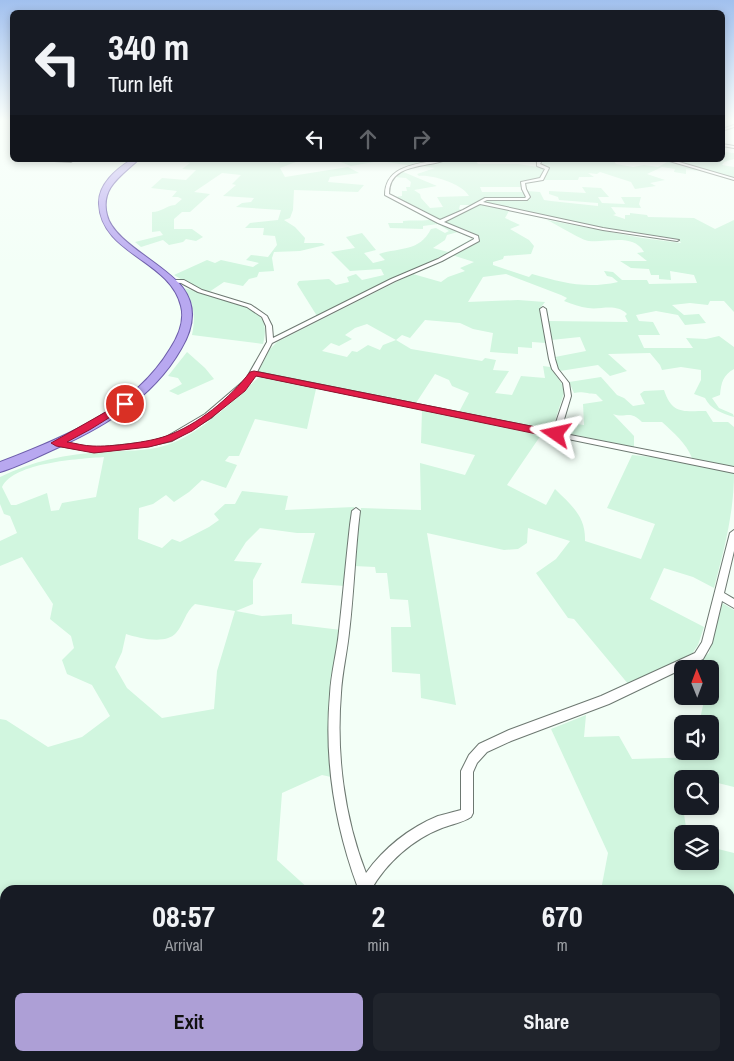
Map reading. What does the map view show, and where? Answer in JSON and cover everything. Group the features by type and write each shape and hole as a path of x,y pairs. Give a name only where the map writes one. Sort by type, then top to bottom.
{"main road":[{"path":"0,467 88,427 129,401 166,366 182,336 186,316 184,301 170,281 109,228 102,215 101,202 107,186 122,170"}],"street":[{"path":"270,342 477,240 476,236 469,232 440,222 387,195 389,181 398,172 408,170"},
{"path":"440,222 457,216 490,198 527,198 523,182 542,179 546,170"},
{"path":"701,170 734,179"},
{"path":"480,203 531,213 564,223 646,238 677,240"},
{"path":"56,443 94,450 149,444 169,439 208,416 242,389 254,373 270,342 267,321 254,308 200,292 182,281 170,281"},
{"path":"543,309 555,369 568,389 568,396 556,434"},
{"path":"254,373 734,470"},
{"path":"356,511 343,648 335,693 333,732 345,828 363,885"},
{"path":"367,885 382,862 414,835 448,818 467,813 467,771 473,759 483,748 509,736 567,716 605,700 699,656 707,643 734,533"},
{"path":"718,594 734,604"}],"green space":[{"path":"189,170 281,170 285,177 332,170 353,170 359,173 330,177 328,182 364,185 358,192 294,190 293,210 290,218 284,220 295,227 305,238 304,243 322,243 325,245 300,251 274,252 272,258 274,271 259,272 257,277 249,279 243,286 224,282 209,292 191,285 174,275 207,260 215,263 221,260 253,267 259,263 246,260 251,255 268,257 277,245 275,236 263,235 264,228 245,228 250,223 278,220 281,210 236,207 242,203 251,202 254,198 223,196 236,185 232,184 241,175 222,173 194,192 210,194 190,212 182,212 174,219 174,229 192,229 203,237 196,241 186,239 183,242 169,245 163,240 141,247 135,242 163,235 160,231 152,232 152,212 175,205 182,199 172,197 177,191 151,188 162,178 186,180 196,170"},
{"path":"430,170 544,170 540,179 521,181 521,187 480,187 482,192 523,192 526,197 489,197 475,205 460,205 459,209 464,211 440,221 395,197 402,196 402,191 407,191 406,187 410,187 411,182 406,178 394,177 401,171 437,186 414,190 420,194 421,198 430,208 443,207 437,197 469,196 454,184 439,178 419,176 417,174"},
{"path":"548,170 657,170 647,174 665,180 650,183 656,186 635,189 631,182 600,172 597,174 588,173 594,177 579,177 578,180 544,180"},
{"path":"675,170 686,170 686,174 674,172"},
{"path":"704,170 734,170 734,178"},
{"path":"582,187 601,188 609,197 598,197 602,203 625,204 621,197 641,197 639,204 641,208 611,207 616,214 613,215 625,219 625,215 630,215 630,213 647,215 648,217 694,218 715,229 734,220 734,312 724,301 710,301 708,305 690,303 672,305 684,315 699,314 706,323 685,325 678,315 656,311 636,315 639,321 653,322 660,335 638,335 644,348 693,348 686,338 706,339 719,336 734,347 734,369 723,380 720,395 712,398 719,408 733,414 734,417 717,410 705,398 694,394 701,380 701,370 681,367 662,370 650,353 608,354 627,371 610,376 598,365 560,371 555,357 586,351 580,337 551,340 548,321 628,322 625,316 627,314 613,308 582,307 564,301 567,298 561,295 506,274 483,277 468,302 518,300 545,302 541,307 546,343 532,342 532,348 518,347 518,354 490,352 493,333 473,329 460,323 425,320 410,338 402,335 396,340 411,349 482,361 485,358 496,360 493,370 509,371 495,393 512,395 521,376 545,378 543,366 550,367 562,384 564,393 552,430 459,412 469,393 452,386 449,380 435,374 416,403 258,372 270,349 277,342 396,282 413,274 441,282 448,277 465,271 460,268 474,262 452,255 477,241 479,237 469,231 443,222 480,204 509,211 505,218 520,225 510,229 529,240 534,246 531,254 504,256 503,259 493,262 493,265 529,277 532,274 585,285 618,282 612,277 607,276 604,271 613,272 622,280 647,280 649,284 697,283 694,275 670,271 671,280 659,279 659,275 651,275 649,269 631,268 620,261 647,261 637,253 644,252 633,243 619,240 589,241 547,220 642,238 681,243 679,240 657,238 558,220 528,211 483,203 492,199 529,199 531,198 527,191 540,192 544,200 598,206 598,203 559,200 558,197 549,194 549,191 586,193","holes":["367,324 396,340 383,345 380,350 368,345 357,352 352,351 347,357 322,351 331,343 339,346 352,339 345,335 355,328"]},
{"path":"426,217 470,234 475,239 317,316 297,284 299,281 329,279 336,285 349,282 347,277 356,274 362,280 384,275 381,269 350,271 331,252 355,248 346,237 362,233 376,250 364,253 373,263 385,260 379,254 409,248 421,242 431,229 436,228 445,233 449,231 438,224 423,226 423,229 390,228 388,223 429,220","holes":["458,232 473,238 448,252 433,248 445,240 447,235"]},
{"path":"184,288 215,296 250,309 263,321 265,335 263,344 192,335 193,311"},
{"path":"187,352 214,379 178,395 169,391 182,384 178,378 168,376"},
{"path":"259,377 316,389 307,429 255,419 239,456 229,456 225,461 237,465 226,488 202,480 174,502 166,495 153,504 139,508 138,539 162,548 172,539 180,542 219,520 214,514 225,504 235,504 242,491 288,496 285,510 354,507 345,586 301,583 315,533 297,533 260,528 246,542 234,561 262,563 253,580 253,604 236,611 262,616 292,614 292,624 341,630 329,731 331,777 322,775 282,793 277,860 304,885 0,885 0,719 6,720 48,747 82,737 110,716 92,685 67,674 62,660 74,648 71,636 50,619 53,604 22,557 0,566 0,541 17,533 10,516 4,514 0,504 0,477 37,463 63,457 90,453 143,450 167,445 192,433 227,406","holes":["104,457 96,497 62,503 59,510 51,511 47,493 16,505 11,505 2,487 9,479 33,467 48,463","195,604 235,611 217,671 214,709 162,718 127,688 115,667 122,652 126,634 152,640 171,637 179,629"]},
{"path":"601,377 617,395 633,406 645,404 640,394 644,391 664,390 667,398 675,408 685,411 706,411 713,422 728,422 734,427 734,467 692,458 683,443 662,422 642,422 631,415 621,416 613,414 634,436 634,447 561,432 563,422 584,425 583,404 603,401 596,394 574,393 569,382"},
{"path":"422,410 541,435 507,485 546,505 555,489 572,506 580,518 585,532 585,541 641,559 655,524 607,508 632,455 662,458 734,473 730,517 714,588 693,577 664,568 650,599 704,627 698,645 692,654 680,660 674,660 674,663 629,685 574,619 568,618 536,573 556,559 570,541 528,528 527,543 518,549 504,550 427,533 456,705 421,698 420,674 392,672 391,627 411,627 408,600 390,599 387,573 376,573 375,567 354,566 355,537 361,508 421,510 420,463 465,475 475,455 421,443"},
{"path":"722,603 734,610 734,787 719,783 719,770 674,770 674,815 684,815 686,825 674,825 674,870 719,870 719,849 734,853 734,885 602,885 608,853 551,729 586,715 584,737 619,736 632,759 674,758 674,760 719,760 719,715 701,715 703,705 719,705 719,660 700,660 709,653"}],"route":[{"path":"125,404 73,436 56,443 94,450 149,444 169,439 208,416 242,389 254,373 556,434"}]}
